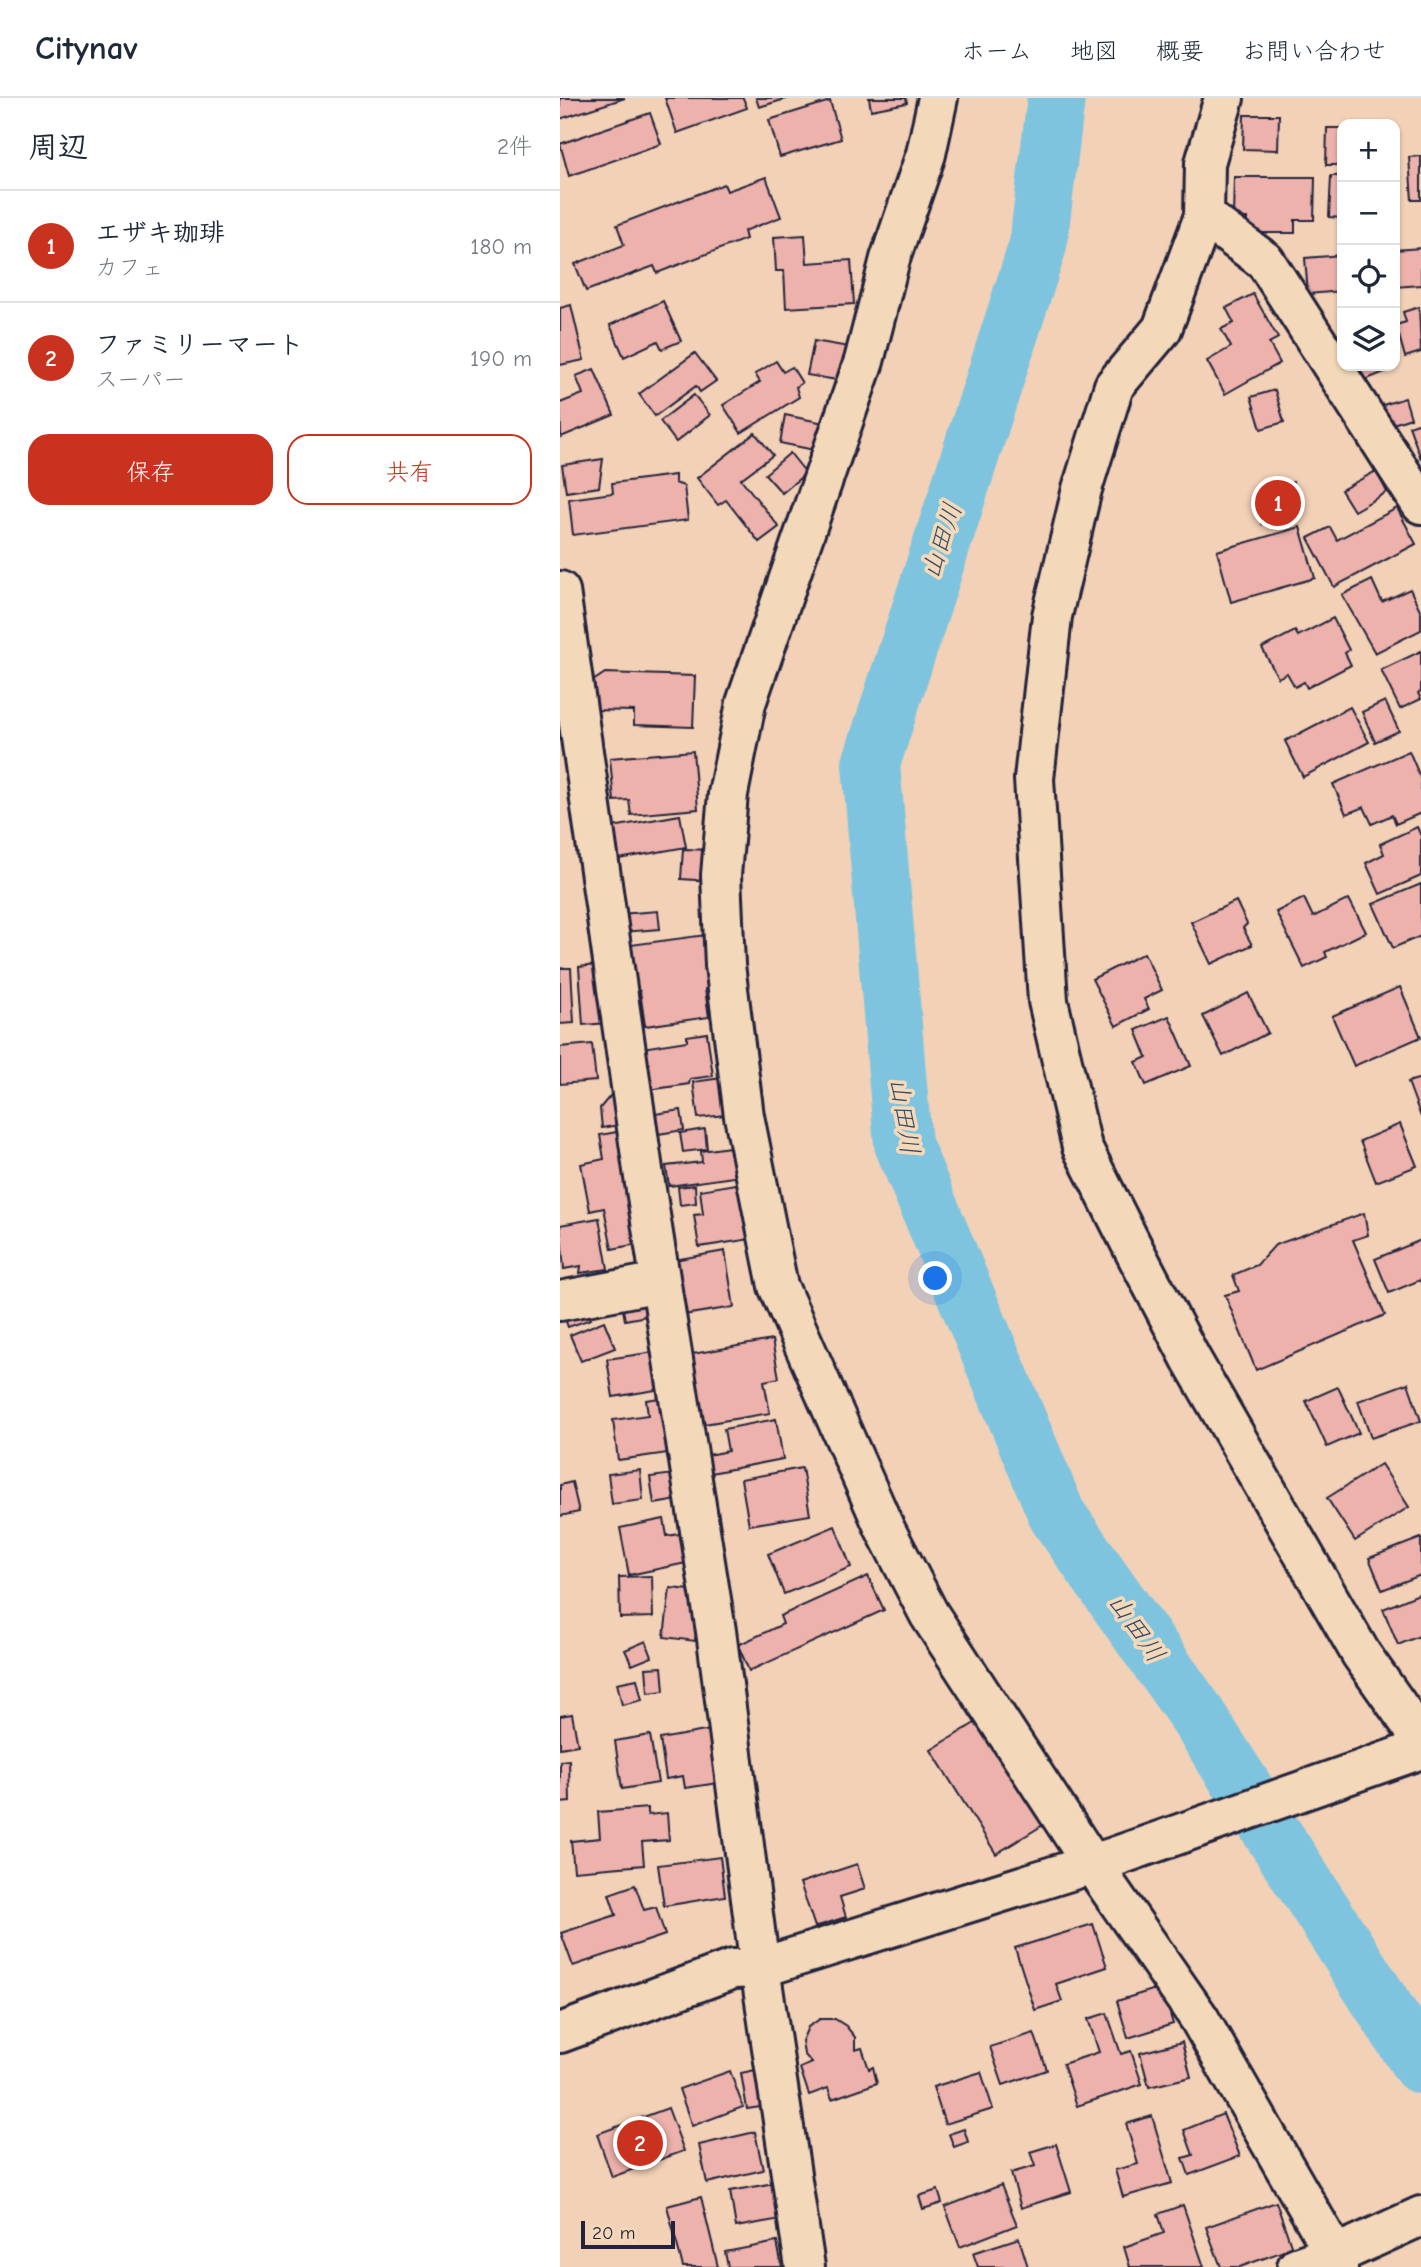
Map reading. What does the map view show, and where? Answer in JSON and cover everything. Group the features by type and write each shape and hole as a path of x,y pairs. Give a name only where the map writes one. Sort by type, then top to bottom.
{"street":[{"path":"938,98 926,154 890,259 864,361 746,704 728,794 720,875 725,965 744,1116 778,1286 884,1527 929,1614 1102,1861 1342,2255"},
{"path":"560,2033 733,1969 760,1968 1102,1861 1414,1748 1191,1359 1082,1147 1048,1001 1034,779 1052,616 1082,489 1114,386 1162,329 1204,216 1205,163 1224,98"},
{"path":"1204,216 1265,261 1421,505"},
{"path":"560,591 660,1282 716,1631 760,1968 805,2267"},
{"path":"560,1301 660,1282"},
{"path":"560,2054 736,1988 760,1968"},
{"path":"1297,2267 1342,2255 1421,2216"}],"building":[{"path":"560,98 625,98 560,119"},
{"path":"665,98 743,98 747,108 677,133"},
{"path":"756,98 789,98 759,107"},
{"path":"869,98 906,98 907,103 871,110"},
{"path":"830,101 841,139 780,157 769,120"},
{"path":"650,113 661,144 569,176 560,144"},
{"path":"1244,115 1279,115 1278,150 1243,149"},
{"path":"1327,128 1337,128 1337,165 1326,165"},
{"path":"1421,156 1421,200 1412,200 1409,157"},
{"path":"1331,176 1337,176 1337,218 1329,217"},
{"path":"766,177 781,217 744,231 746,239 657,273 654,266 586,291 575,264 624,245 617,225 724,184 727,191"},
{"path":"1234,177 1315,177 1314,220 1295,220 1295,233 1247,233 1247,218 1233,218"},
{"path":"805,235 807,263 851,260 854,304 786,308 784,271 776,271 774,237"},
{"path":"1421,248 1421,285 1400,287 1400,250"},
{"path":"1337,255 1337,291 1308,294 1305,258"},
{"path":"1253,294 1278,338 1269,343 1280,363 1225,394 1207,361 1231,347 1221,329 1234,323 1226,308"},
{"path":"663,301 681,341 662,349 658,341 624,357 610,325"},
{"path":"571,305 584,360 560,365 560,308"},
{"path":"1419,307 1421,352 1405,357 1400,339 1400,324 1406,322 1403,312"},
{"path":"814,341 849,347 843,381 807,375"},
{"path":"695,353 716,381 700,392 696,386 655,416 639,394"},
{"path":"776,361 783,372 792,367 802,383 796,387 799,397 741,433 723,405 760,382 755,374"},
{"path":"594,369 614,415 561,437 560,403 583,394 576,376"},
{"path":"1361,371 1387,371 1365,380"},
{"path":"1275,390 1284,422 1261,429 1251,397"},
{"path":"694,395 710,415 676,442 660,421"},
{"path":"1405,398 1411,418 1390,425 1383,405"},
{"path":"785,415 829,424 824,452 780,443"},
{"path":"1421,422 1421,459 1409,426"},
{"path":"755,433 773,455 741,479 779,527 759,542 726,500 718,505 697,478"},
{"path":"790,453 806,473 782,493 765,474"},
{"path":"603,459 599,487 566,492 562,465"},
{"path":"1376,471 1387,492 1354,511 1341,490"},
{"path":"675,475 675,483 684,486 688,520 573,535 569,499 613,493 612,483"},
{"path":"1293,482 1302,512 1262,524 1254,494"},
{"path":"1397,508 1416,544 1334,587 1308,538 1330,527 1337,540"},
{"path":"1300,527 1315,578 1231,602 1217,551"},
{"path":"1372,580 1382,602 1410,589 1421,612 1421,630 1375,653 1342,595"},
{"path":"1333,618 1349,650 1345,653 1351,665 1307,688 1304,682 1295,687 1287,673 1278,678 1262,648 1295,631 1298,636"},
{"path":"1421,651 1421,691 1418,693 1421,699 1400,709 1381,670"},
{"path":"605,673 695,676 693,727 634,725 634,711 591,710 593,681"},
{"path":"1385,701 1399,731 1375,742 1362,712"},
{"path":"1350,707 1369,742 1303,777 1285,741"},
{"path":"693,751 698,809 631,815 629,800 614,801 610,758"},
{"path":"1409,751 1421,779 1421,813 1396,824 1392,815 1372,824 1364,807 1346,814 1333,784"},
{"path":"680,815 686,847 613,860 607,828"},
{"path":"1417,827 1421,836 1421,876 1380,894 1366,863 1384,854 1380,844"},
{"path":"683,849 713,850 711,881 681,879"},
{"path":"1421,884 1421,936 1393,948 1373,904"},
{"path":"1304,898 1313,917 1349,899 1366,932 1325,952 1327,957 1304,968 1276,912"},
{"path":"1236,901 1247,924 1243,928 1252,945 1211,964 1191,922"},
{"path":"658,911 660,929 622,932 620,914"},
{"path":"713,934 720,987 705,989 709,1017 645,1026 640,991 629,992 623,946"},
{"path":"1144,953 1162,990 1144,999 1149,1009 1116,1026 1092,979"},
{"path":"605,964 609,1023 583,1025 579,967"},
{"path":"560,968 571,968 574,1023 560,1024"},
{"path":"1400,987 1421,1037 1354,1066 1332,1016"},
{"path":"1248,993 1268,1033 1223,1056 1203,1016"},
{"path":"1169,1016 1191,1066 1146,1085 1136,1062 1147,1057 1136,1030"},
{"path":"707,1033 713,1076 690,1079 689,1084 648,1090 642,1048 687,1041 687,1036"},
{"path":"592,1044 596,1081 560,1084 560,1047"},
{"path":"729,1077 734,1114 698,1118 693,1082"},
{"path":"1421,1078 1421,1117 1408,1082"},
{"path":"620,1084 625,1124 602,1128 600,1108"},
{"path":"681,1110 684,1130 658,1134 655,1114"},
{"path":"1400,1124 1417,1166 1376,1182 1360,1141"},
{"path":"705,1129 707,1149 683,1152 680,1133"},
{"path":"628,1130 642,1243 612,1249 604,1208 590,1211 581,1164 604,1159 600,1135"},
{"path":"744,1145 748,1175 669,1186 666,1166 702,1162 701,1151"},
{"path":"742,1183 751,1239 699,1247 694,1215 703,1214 700,1190"},
{"path":"695,1185 696,1203 680,1205 678,1187"},
{"path":"1364,1213 1368,1235 1353,1240 1385,1315 1256,1370 1225,1295 1239,1291 1233,1275 1257,1265 1275,1245"},
{"path":"599,1218 608,1269 580,1273 581,1266 564,1269 560,1225"},
{"path":"1421,1240 1421,1283 1420,1280 1389,1293 1375,1259"},
{"path":"725,1251 734,1307 683,1315 674,1260"},
{"path":"648,1289 652,1315 625,1320 620,1294"},
{"path":"583,1297 591,1319 568,1327 560,1305"},
{"path":"604,1321 615,1348 581,1361 570,1335"},
{"path":"772,1340 779,1378 764,1381 770,1413 704,1424 692,1354"},
{"path":"662,1351 668,1388 613,1397 607,1359"},
{"path":"1408,1383 1421,1421 1371,1438 1358,1401"},
{"path":"1338,1387 1359,1433 1327,1447 1306,1401"},
{"path":"667,1397 675,1452 618,1460 613,1420 648,1415 646,1400"},
{"path":"776,1419 783,1459 711,1473 708,1455 728,1451 724,1429"},
{"path":"1381,1464 1409,1507 1355,1541 1327,1498"},
{"path":"802,1468 810,1515 749,1525 741,1479"},
{"path":"640,1470 643,1500 612,1504 608,1474"},
{"path":"674,1474 678,1500 654,1504 650,1477"},
{"path":"572,1482 579,1512 560,1516 560,1485"},
{"path":"664,1519 667,1536 685,1533 691,1562 629,1575 620,1528"},
{"path":"835,1526 851,1567 784,1594 768,1554"},
{"path":"1421,1538 1421,1575 1382,1590 1369,1558"},
{"path":"652,1576 653,1617 620,1618 619,1577"},
{"path":"868,1576 884,1610 749,1671 738,1645 783,1624 780,1616"},
{"path":"670,1588 701,1591 695,1641 664,1637"},
{"path":"1421,1593 1421,1642 1419,1636 1398,1645 1383,1609"},
{"path":"646,1641 652,1657 632,1665 625,1650"},
{"path":"662,1667 664,1691 648,1693 646,1668"},
{"path":"637,1679 642,1700 622,1705 617,1683"},
{"path":"572,1714 578,1745 560,1748 560,1716"},
{"path":"978,1721 1043,1825 996,1854 931,1750"},
{"path":"722,1728 731,1781 685,1788 683,1776 666,1779 660,1739"},
{"path":"650,1735 658,1783 622,1789 615,1741"},
{"path":"569,1760 570,1802 560,1803 560,1761"},
{"path":"648,1808 648,1815 667,1813 669,1840 642,1842 644,1865 574,1871 571,1841 600,1838 598,1812"},
{"path":"720,1857 725,1896 664,1906 658,1865"},
{"path":"857,1864 865,1889 840,1897 846,1917 815,1927 800,1883"},
{"path":"635,1885 644,1910 656,1907 665,1935 573,1966 561,1933 616,1915 609,1894"},
{"path":"1093,1924 1107,1967 1056,1984 1062,2001 1035,2010 1015,1948"},
{"path":"1162,1987 1173,2024 1128,2038 1117,2001"},
{"path":"1107,2013 1121,2054 1131,2051 1142,2084 1077,2106 1063,2064 1099,2052 1088,2019"},
{"path":"820,2019 835,2019 846,2026 855,2037 855,2050 862,2048 869,2069 873,2067 877,2083 832,2099 828,2088 809,2095 800,2068 812,2063 804,2054 802,2041 808,2027"},
{"path":"1034,2033 1047,2070 1003,2085 990,2047"},
{"path":"1182,2042 1191,2077 1149,2087 1140,2053"},
{"path":"760,2069 767,2106 747,2109 741,2073"},
{"path":"730,2071 743,2107 692,2126 679,2089"},
{"path":"981,2072 993,2109 945,2124 933,2087"},
{"path":"668,2108 684,2151 612,2177 597,2134"},
{"path":"1223,2114 1240,2156 1189,2175 1183,2158 1193,2155 1184,2130"},
{"path":"1152,2116 1172,2183 1123,2197 1115,2170 1138,2164 1126,2124"},
{"path":"964,2129 968,2142 954,2147 949,2134"},
{"path":"755,2132 763,2170 707,2183 699,2145"},
{"path":"1056,2144 1071,2192 1021,2208 1011,2173 1035,2166 1030,2152"},
{"path":"774,2183 781,2219 736,2227 730,2191"},
{"path":"1001,2185 1017,2225 960,2247 945,2207"},
{"path":"938,2190 942,2203 923,2209 919,2196"},
{"path":"701,2197 718,2267 683,2267 667,2206"},
{"path":"1276,2202 1292,2248 1240,2267 1221,2267 1206,2227"},
{"path":"1183,2205 1204,2267 1130,2267 1124,2247 1164,2233 1158,2214"},
{"path":"1019,2238 1028,2267 978,2267 973,2253"},
{"path":"777,2242 782,2267 728,2267 725,2252"}],"waterway":[{"name":"山田川","path":"1056,98 1038,245 871,764 903,1144 1057,1515 1193,1709 1421,2065"}],"place":[{"name":"エザキ珈琲","path":"1278,503"},
{"name":"ファミリーマート","path":"640,2143"}]}
